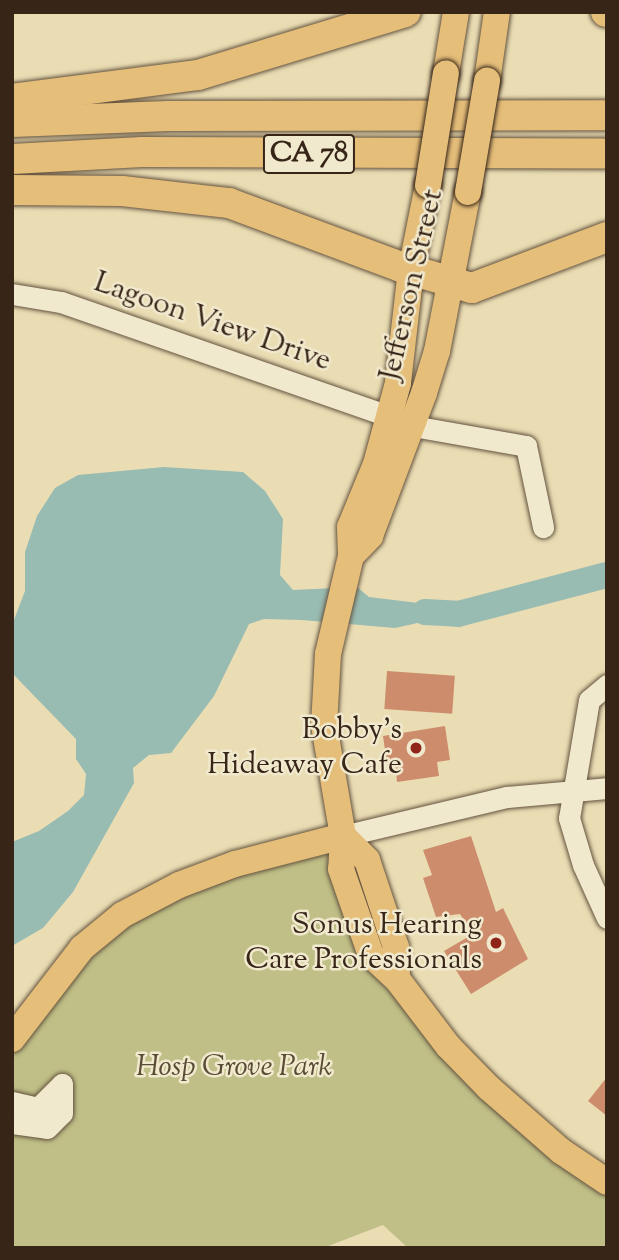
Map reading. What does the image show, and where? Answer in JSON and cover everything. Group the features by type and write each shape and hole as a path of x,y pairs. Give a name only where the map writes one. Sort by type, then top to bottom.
{"highway":[{"path":"12,99 198,75 406,12"},
{"name":"CA 78","path":"12,122 169,116 607,115"},
{"name":"CA 78","path":"12,159 142,152 607,154"},
{"path":"12,190 122,191 229,203 411,270 472,288 607,237"}],"main road":[{"name":"Jefferson Street","path":"402,422 411,270 428,185 456,12"},
{"name":"Jefferson Street","path":"497,12 468,192 437,351 402,422 370,536 351,556 328,654 324,725 343,836 341,869 360,932 371,955 397,979 448,1046 489,1088 561,1151 607,1182"},
{"path":"12,1039 82,948 122,915 179,885 235,864 343,836"}],"street":[{"name":"Lagoon View Drive","path":"12,294 61,302 402,422 526,446 543,527"},
{"path":"607,685 589,700 569,818 573,838 607,918"},
{"path":"343,836 507,797 575,793 607,788"},
{"path":"12,1102 38,1108 62,1084 62,1113 47,1128 12,1123"}],"green space":[{"name":"Hosp Grove Park","path":"338,845 376,956 607,1188 607,1248 408,1248 383,1225 323,1248 12,1248 12,1056 54,992 99,943 192,887"}],"water":[{"path":"164,467 243,472 265,491 283,519 280,575 293,590 357,587 369,597 451,607 458,614 395,628 302,620 264,619 249,624 214,696 171,753 149,755 133,768 134,783 73,892 43,928 12,946 12,842 39,831 68,811 84,795 86,774 76,759 76,739 12,673 12,625 25,591 25,552 37,516 55,488 78,475"}],"building":[{"path":"387,671 455,676 452,714 384,709"},
{"name":"Bobby's Hideaway Cafe","path":"445,726 450,760 437,762 439,776 397,782 396,770 388,771 383,736"},
{"path":"471,836 496,912 503,908 528,959 471,994 444,951 473,934 460,914 436,917 423,878 432,875 423,850"},
{"path":"607,1077 607,1116 588,1101"}],"waterway":[{"path":"425,612 458,614 607,575"}],"place":[{"name":"Bobby's Hideaway Cafe","path":"416,748"},
{"name":"Sonus Hearing Care Professionals","path":"496,943"}]}
